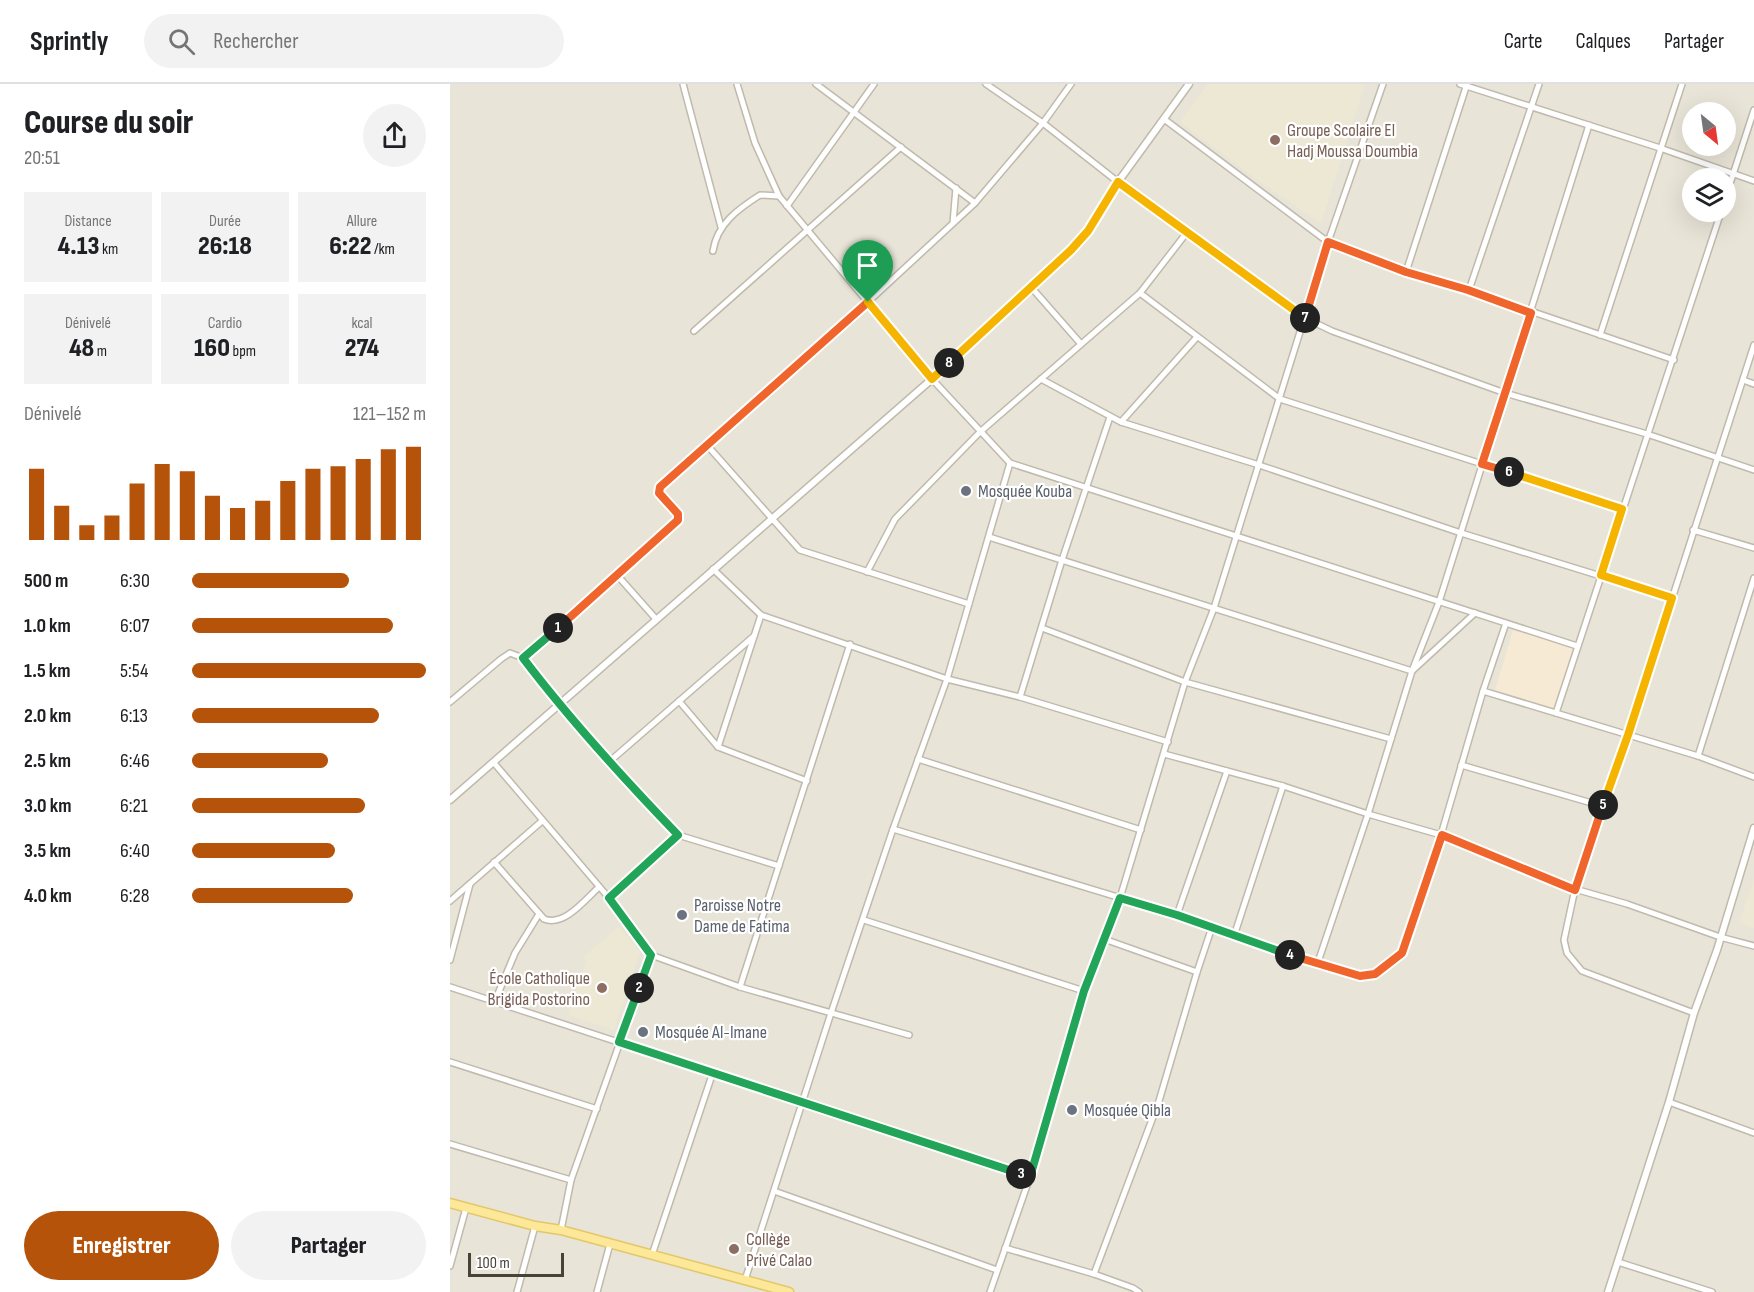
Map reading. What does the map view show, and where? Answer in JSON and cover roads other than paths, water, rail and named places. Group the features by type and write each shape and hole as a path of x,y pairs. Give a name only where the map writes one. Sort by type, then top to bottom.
{"main road":[{"path":"450,1203 535,1226 561,1230 789,1292"}],"street":[{"path":"683,84 721,227"},
{"path":"737,84 755,143 779,196 932,379 1010,463 1577,646"},
{"path":"816,84 975,202"},
{"path":"787,206 874,84"},
{"path":"986,84 1043,123 1118,182 1305,318 1332,331 1505,393 1647,434 1754,470"},
{"path":"523,658 678,520 678,514 658,490 706,444 868,302 975,202 1043,123 1071,84"},
{"path":"450,800 932,379 1071,250 1088,231 1118,182 1189,84"},
{"path":"990,1292 1030,1177 1084,991 1120,898 1185,682 1214,608 1328,242 1383,84"},
{"path":"1468,290 1539,84"},
{"path":"1600,334 1682,84"},
{"path":"1406,272 1464,85 1716,168"},
{"path":"1735,168 1754,110"},
{"path":"1164,119 1328,242 1406,272 1468,290 1674,360"},
{"path":"1317,965 1368,814 1412,671 1439,602 1589,125"},
{"path":"694,330 901,147"},
{"path":"1736,175 1754,181"},
{"path":"953,223 956,188"},
{"path":"713,251 715,239 721,227 760,195 779,196"},
{"path":"1556,713 1718,222"},
{"path":"867,572 895,519 980,432 1140,293 1188,231"},
{"path":"1030,287 1081,344"},
{"path":"1140,293 1280,399 1622,509"},
{"path":"1121,422 1197,337"},
{"path":"1694,1014 1582,972 1567,953 1564,940 1575,890 1628,735 1754,345"},
{"path":"1041,379 1121,422 1260,465 1461,533 1672,598"},
{"path":"1743,380 1754,384"},
{"path":"1020,697 1062,560 1110,417"},
{"path":"706,444 800,550 969,604"},
{"path":"745,1281 831,1013 947,679 1010,463"},
{"path":"1693,530 1754,548"},
{"path":"989,537 1412,671"},
{"path":"713,569 761,615 947,679 1020,697 1168,742"},
{"path":"617,575 656,619"},
{"path":"1698,756 1754,578"},
{"path":"1412,671 1475,613"},
{"path":"718,747 761,615"},
{"path":"893,829 1177,915 1317,965 1360,976 1375,974 1402,953 1442,835 1483,691 1506,623"},
{"path":"1042,628 1185,682 1391,739"},
{"path":"609,762 754,636"},
{"path":"740,987 850,644"},
{"path":"450,702 501,658 510,653 523,658 559,705 678,835 779,866"},
{"path":"1483,691 1698,756 1754,777"},
{"path":"679,700 718,747 807,781"},
{"path":"1164,754 1283,786 1442,835 1575,890 1627,904 1720,937 1754,946"},
{"path":"918,759 1141,830"},
{"path":"494,763 609,898 651,955 740,987 909,1035"},
{"path":"1461,765 1602,806"},
{"path":"1177,915 1227,771"},
{"path":"1234,936 1283,786"},
{"path":"450,901 542,821"},
{"path":"1608,1292 1754,828"},
{"path":"609,898 678,835"},
{"path":"494,862 544,919 557,921 599,887"},
{"path":"450,960 470,883"},
{"path":"495,1001 515,953 539,914"},
{"path":"864,920 1084,991"},
{"path":"1094,1274 1159,1101 1212,927"},
{"path":"1104,939 1197,972"},
{"path":"561,1230 571,1180 651,955"},
{"path":"450,987 1030,1177"},
{"path":"450,1062 597,1109"},
{"path":"651,1256 713,1072"},
{"path":"1669,1102 1754,1132"},
{"path":"450,1143 571,1180"},
{"path":"774,1191 998,1270"},
{"path":"450,1266 466,1208"},
{"path":"517,1292 535,1226"},
{"path":"597,1292 610,1244"},
{"path":"1005,1248 1094,1274 1134,1288 1139,1292"},
{"path":"1618,1262 1708,1292"}],"place":[{"name":"Groupe Scolaire El Hadj Moussa Doumbia","path":"1275,140"},
{"name":"Mosquée Kouba","path":"966,491"},
{"name":"Paroisse Notre Dame de Fatima","path":"682,915"},
{"name":"École Catholique Brigida Postorino","path":"602,988"},
{"name":"Mosquée Al-Imane","path":"643,1032"},
{"name":"Mosquée Qibla","path":"1072,1110"},
{"name":"Collège Privé Calao","path":"734,1249"}]}
